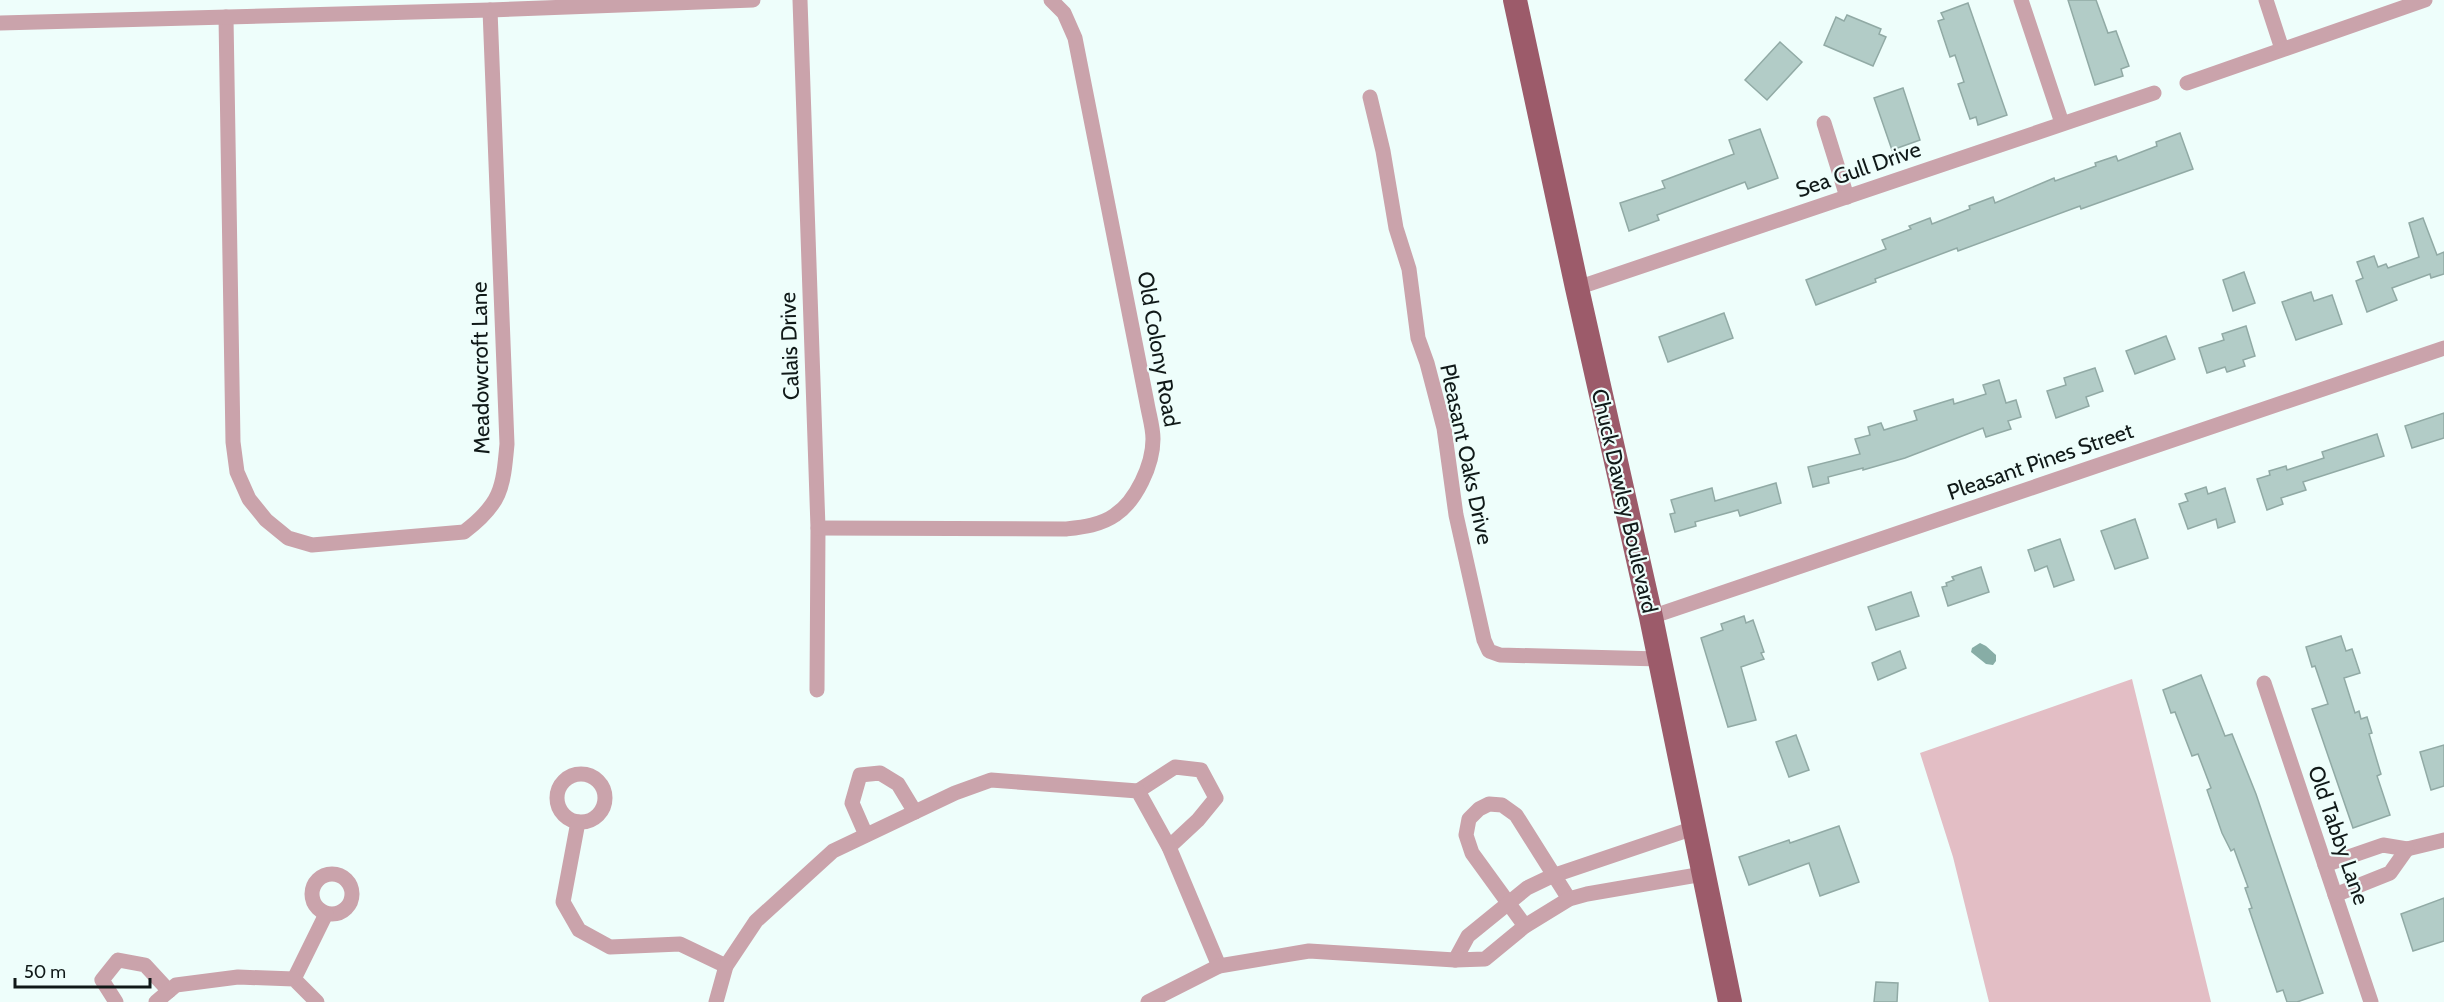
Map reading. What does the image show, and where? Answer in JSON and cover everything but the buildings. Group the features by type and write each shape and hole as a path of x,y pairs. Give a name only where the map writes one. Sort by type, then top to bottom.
{"main road":[{"name":"Chuck Dawley Boulevard","path":"1515,0 1577,288 1652,617 1730,1002"}],"street":[{"path":"0,23 490,10 753,0"},
{"name":"Calais Drive","path":"800,0 818,528 817,690"},
{"name":"Old Colony Road","path":"818,528 1066,529 1091,526 1116,515 1134,495 1150,467 1153,439 1147,403 1075,38 1064,13 1051,0"},
{"path":"2021,0 2062,123"},
{"path":"2266,0 2282,49"},
{"path":"2187,83 2425,0"},
{"name":"Meadowcroft Lane","path":"226,17 233,442 237,472 249,499 266,520 288,538 312,545 464,532 484,517 499,496 507,444 490,10"},
{"name":"Sea Gull Drive","path":"1577,288 2154,93"},
{"name":"Pleasant Oaks Drive","path":"1370,97 1383,151 1396,228 1409,269 1418,338 1444,429 1456,515 1484,640 1489,651 1500,655 1660,659"},
{"path":"1824,123 1847,197"},
{"name":"Pleasant Pines Street","path":"1652,617 2444,348"},
{"name":"Old Tabby Lane","path":"2264,683 2371,1002"},
{"path":"716,1002 726,966 756,921 833,851 955,793 992,780 1138,791 1175,767 1201,770 1216,798 1198,820 1169,848"},
{"path":"866,835 852,802 860,775 880,773 898,784 915,812"},
{"path":"1138,791 1169,848 1219,966"},
{"path":"1525,926 1472,853 1466,835 1469,819 1479,809 1489,804 1502,805 1516,815 1569,900"},
{"path":"578,822 563,902 579,930 610,947 680,944 726,966"},
{"path":"1455,960 1468,936 1527,888 1552,876 1694,828"},
{"path":"2325,865 2383,844 2407,849 2444,840"},
{"path":"2335,895 2390,873 2407,849"},
{"path":"1148,1002 1219,966 1309,951 1455,960 1485,959 1525,926 1569,900 1587,894 1703,874"},
{"path":"294,979 326,914"},
{"path":"116,1002 102,980 118,960 145,965 169,991"},
{"path":"156,1002 176,985 238,977 294,979 317,1002"}],"shaded area":[{"path":"1980,643 1996,655 1993,665 1986,664 1971,652 1972,648"},
{"path":"2132,679 2211,1002 1989,1002 1953,857 1920,753"}]}
